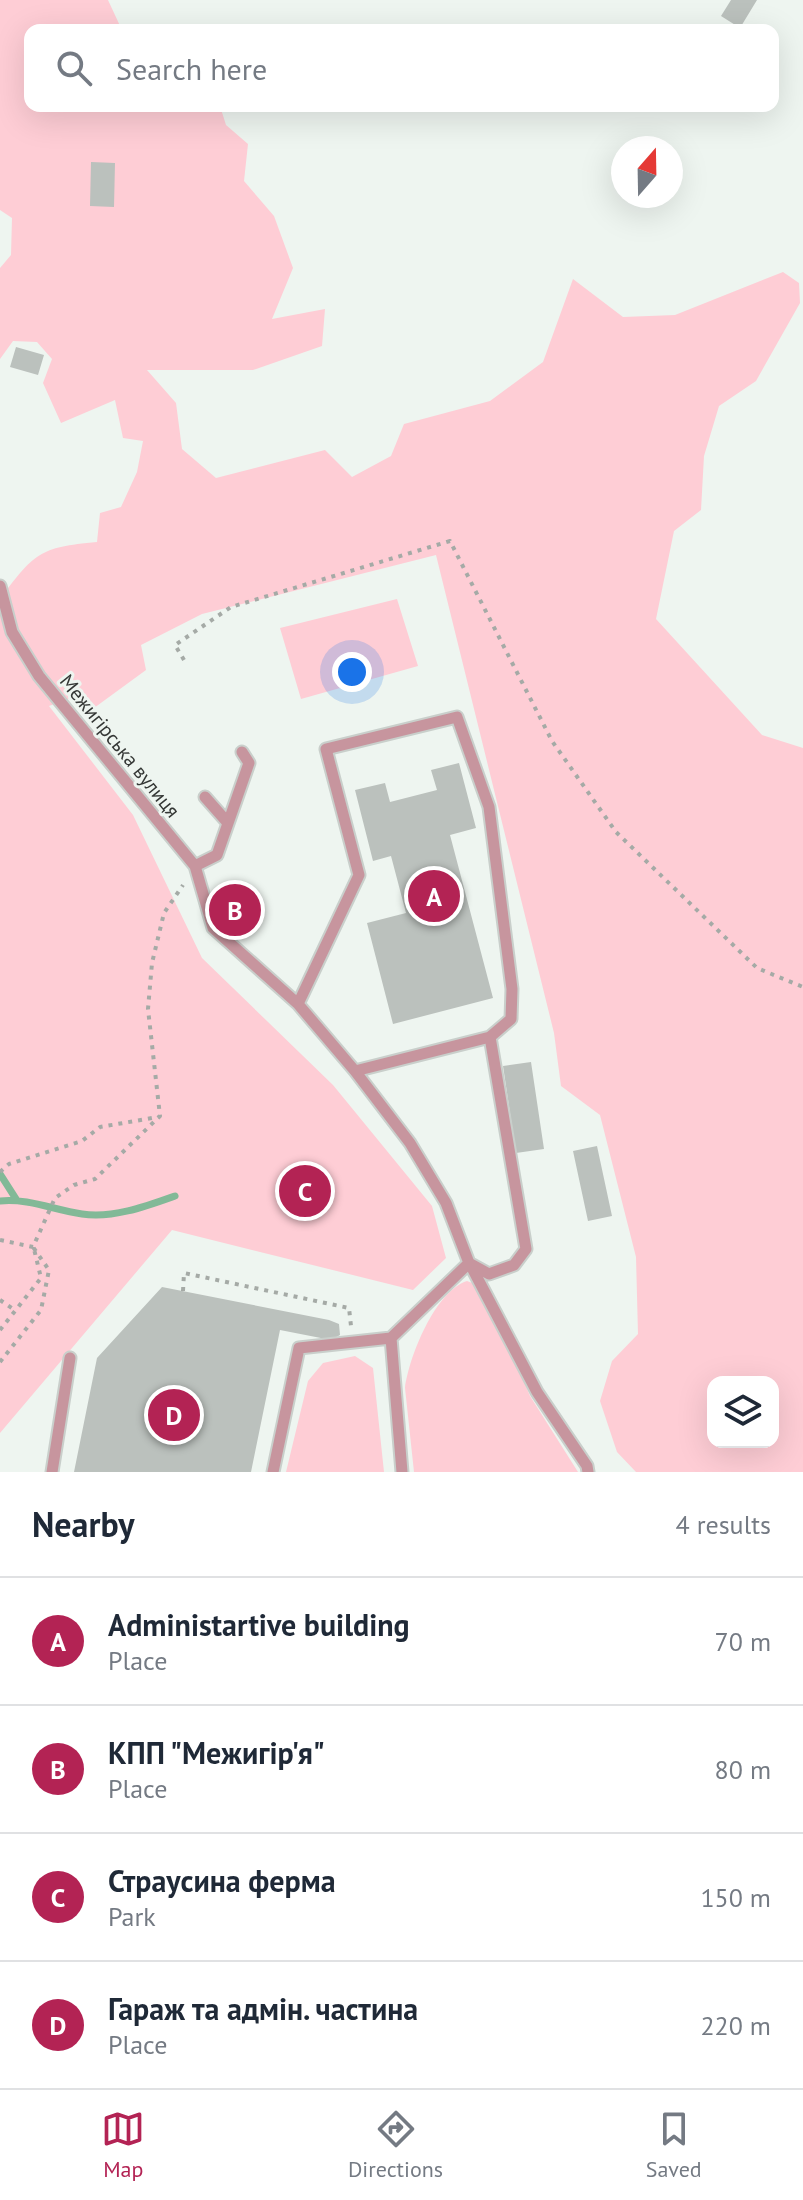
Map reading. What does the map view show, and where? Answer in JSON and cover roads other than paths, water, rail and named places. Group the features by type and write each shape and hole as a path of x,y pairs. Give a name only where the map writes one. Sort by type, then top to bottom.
{"lane":[{"name":"Межигірська вулиця","path":"0,586 12,632 39,676 195,866 213,928 298,1004"},
{"path":"355,1071 490,1037 511,1019 512,989 489,807 457,717 326,749 359,875 298,1004 410,1143 446,1203 469,1263 537,1392 588,1472"},
{"path":"195,866 217,855 249,763 242,752"},
{"path":"205,797 228,823"},
{"path":"469,1263 489,1274 514,1265 526,1249 490,1037"},
{"path":"273,1472 299,1348 391,1338 469,1263"},
{"path":"391,1338 402,1472"},
{"path":"52,1472 70,1358"}],"waterway":[{"path":"0,1174 16,1199"},
{"path":"0,1201 21,1201 72,1212 105,1215 129,1211 175,1196"}],"place":[{"name":"Administartive building","path":"434,896"},
{"name":"КПП \"Межигір'я\"","path":"235,910"},
{"name":"Страусина ферма","path":"305,1191"},
{"name":"Гараж та адмін. частина","path":"174,1415"}]}
